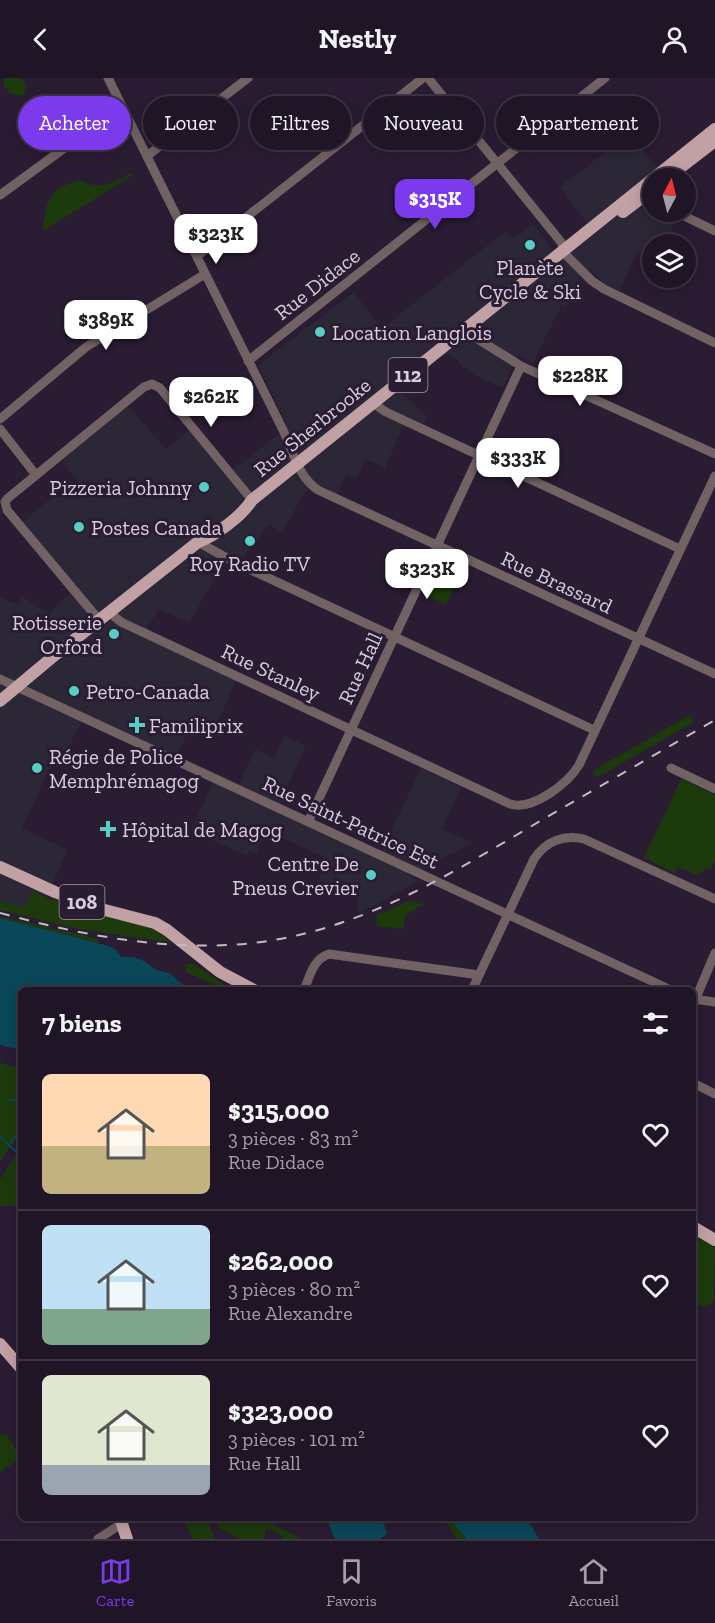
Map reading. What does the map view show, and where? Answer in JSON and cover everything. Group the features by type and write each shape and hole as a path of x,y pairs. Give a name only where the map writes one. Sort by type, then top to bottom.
{"main road":[{"name":"Rue Sherbrooke","path":"674,168 715,129"},
{"path":"680,168 715,141"},
{"name":"Rue Sherbrooke","path":"0,701 198,542 210,538 247,508 252,500 565,250 584,242 642,198"},
{"name":"108","path":"0,867 66,897 108,912 149,921 167,930 220,972 248,987"},
{"path":"696,1229 715,1240"},
{"path":"0,1344 18,1365"},
{"path":"118,1521 127,1539"}],"street":[{"name":"Rue Brassard","path":"108,78 117,96"},
{"path":"147,156 248,78"},
{"path":"196,256 423,78"},
{"path":"428,78 561,242 567,256 600,287 715,343"},
{"name":"Rue Didace","path":"249,361 605,78"},
{"name":"Rue Brassard","path":"131,124 249,361 297,464 309,483 318,490 715,674"},
{"path":"0,195 62,150"},
{"path":"696,222 715,231"},
{"path":"0,419 86,347 205,274"},
{"path":"465,329 481,342 521,366 715,454"},
{"name":"Rue Hall","path":"308,822 521,366"},
{"path":"99,620 6,507 5,502 144,387 152,384 160,388 252,500"},
{"path":"373,403 386,412 680,549"},
{"path":"0,429 36,475"},
{"path":"198,542 225,558 594,730 715,476"},
{"name":"Rue Stanley","path":"110,612 121,622 518,806 528,804 567,781 579,765 594,730"},
{"name":"Rue Saint-Patrice Est","path":"0,680 665,987"},
{"path":"671,768 715,789"},
{"path":"474,987 537,854 550,843 567,837 584,839 715,899"},
{"path":"696,996 715,953"},
{"path":"305,987 316,963 320,958 329,954 480,975"},
{"path":"696,1001 715,1002"},
{"path":"696,1084 715,1094"},
{"path":"98,1539 117,1521"}],"shaded area":[{"path":"608,150 643,150 657,168 642,168 642,180 627,192 642,208 642,222 674,224 669,234 642,234 642,254 637,252 619,291 604,283 590,270 580,277 565,308 561,306 533,363 518,355 503,388 475,375 458,363 459,361 446,354 399,391 427,416 423,424 407,416 385,468 366,459 357,478 347,473 337,494 316,483 305,492 282,533 269,525 241,560 229,554 189,623 159,609 147,628 240,673 217,723 196,714 177,755 239,784 255,749 274,758 285,736 306,746 280,803 382,851 421,768 461,787 442,829 472,843 410,876 419,881 362,912 357,910 358,900 318,881 328,859 267,831 256,854 249,851 247,856 191,830 213,783 82,722 62,759 56,756 22,828 68,850 46,897 33,891 25,907 0,901 0,597 17,605 22,597 49,613 70,593 16,527 53,497 61,497 79,483 61,461 128,406 166,449 189,430 226,475 288,427 258,365 354,292 382,328 506,231 513,239 533,224 553,250 587,223 560,187"}],"green space":[{"path":"4,78 21,78 26,86 24,95 9,93 4,85"},
{"path":"131,173 133,175 43,231 48,202 60,188 79,180 94,185 106,184"},
{"path":"442,555 464,566 446,605 422,594"},
{"path":"690,715 694,722 598,777 593,775 594,770"},
{"path":"681,779 715,795 715,860 710,870 705,868 703,873 700,872 698,875 678,867 675,873 644,858"},
{"path":"33,891 52,900 53,898 99,915 150,927 173,943 73,928 0,910 0,901 25,907"},
{"path":"409,901 423,904 405,916 403,929 376,926 377,915"},
{"path":"0,916 99,939 98,943 0,918"},
{"path":"192,963 228,987 218,987 186,972 185,965"},
{"path":"0,1063 18,1067 18,1136 0,1162"},
{"path":"18,1152 18,1206 0,1206 0,1180"},
{"path":"696,1236 715,1247 714,1298 711,1304 703,1307 696,1304"},
{"path":"6,1433 15,1448 18,1446 18,1460 0,1472 0,1436"},
{"path":"184,1521 208,1521 214,1539 193,1539"},
{"path":"222,1521 266,1521 302,1539 281,1539 282,1535 266,1528 264,1539 239,1539 219,1528 218,1524"},
{"path":"446,1521 452,1521 467,1539 457,1539"}],"water":[{"path":"0,918 109,946 121,957 132,957 146,962 155,969 171,974 187,987 18,987 18,1049 0,1045"},
{"path":"327,1521 383,1521 387,1534 380,1539 335,1539"},
{"path":"452,1521 529,1521 539,1539 467,1539"}],"waterway":[{"path":"9,1100 18,1099"},
{"path":"9,1145 18,1132"},
{"path":"0,1137 18,1153"}],"railway":[{"path":"0,913 113,938 200,946 271,941 311,932 349,920 423,888 715,720"}],"place":[{"name":"Planète Cycle & Ski","path":"530,245"},
{"name":"Location Langlois","path":"320,332"},
{"name":"Pizzeria Johnny","path":"204,487"},
{"name":"Postes Canada","path":"79,527"},
{"name":"Roy Radio TV","path":"250,541"},
{"name":"Rotisserie Orford","path":"114,634"},
{"name":"Petro-Canada","path":"74,691"},
{"name":"Familiprix","path":"137,725"},
{"name":"Régie de Police Memphrémagog","path":"37,768"},
{"name":"Hôpital de Magog","path":"108,829"},
{"name":"Centre De Pneus Crevier","path":"371,875"}]}
